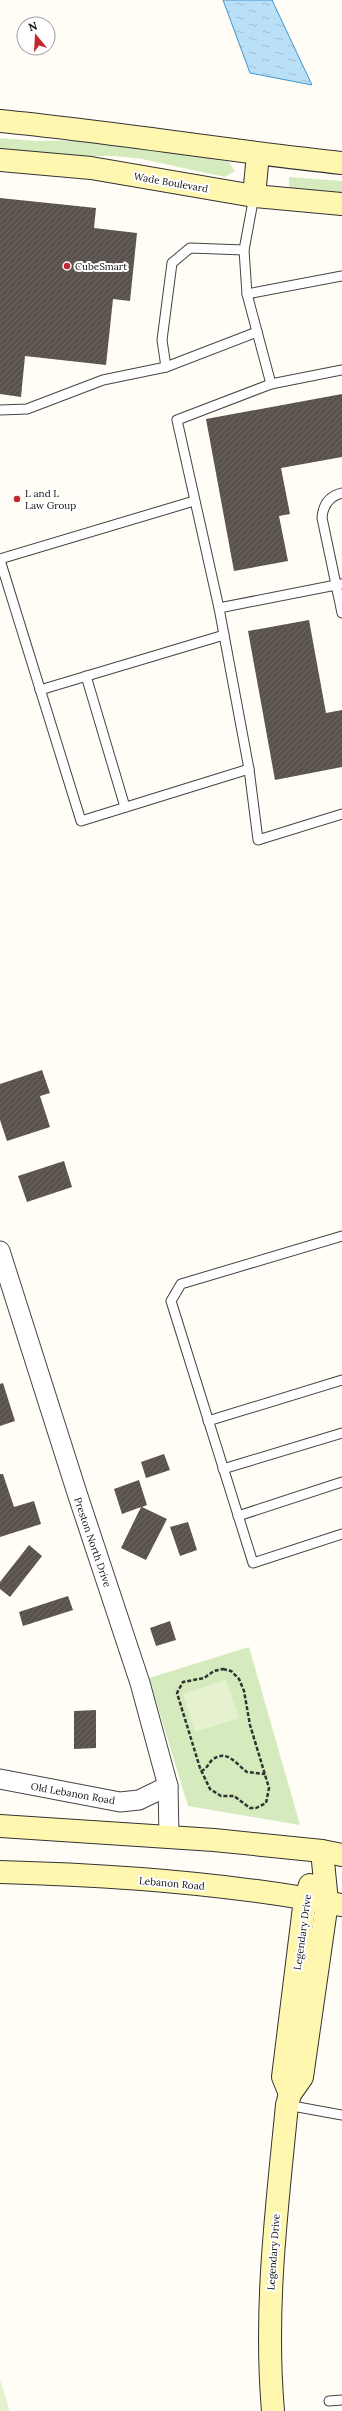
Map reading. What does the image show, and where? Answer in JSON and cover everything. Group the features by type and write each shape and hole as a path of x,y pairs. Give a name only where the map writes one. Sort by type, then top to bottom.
{"street":[{"path":"0,121 69,127 258,154 342,163"},
{"path":"254,196 258,154"},
{"name":"Wade Boulevard","path":"0,160 91,168 254,196 342,204"},
{"name":"Preston North Drive","path":"0,1250 78,1496 140,1683 168,1786 169,1837"},
{"name":"Old Lebanon Road","path":"0,1779 120,1802 139,1800 168,1786"},
{"path":"0,1826 169,1837 332,1853"},
{"name":"Legendary Drive","path":"273,2411 268,2325 273,2244 289,2100 284,2077 306,1899 332,1853"},
{"name":"Legendary Drive","path":"289,2100 302,2077 335,1904 332,1853"},
{"name":"Lebanon Road","path":"0,1872 52,1873 170,1882 335,1904"}],"lane":[{"path":"254,196 244,250 247,294 271,384"},
{"path":"166,367 162,340 172,263 190,248 244,250"},
{"path":"247,294 342,276"},
{"path":"0,410 27,409 103,380 166,367 257,332"},
{"path":"342,370 271,384 177,420 219,608 248,769 258,840 342,814"},
{"path":"342,493 336,494 322,508 322,518 339,585 342,613"},
{"path":"194,501 0,560 81,821 248,769"},
{"path":"219,608 339,585"},
{"path":"40,690 224,635"},
{"path":"86,676 125,807"},
{"path":"342,1236 181,1284 171,1301 253,1563 342,1534"},
{"path":"208,1421 342,1380"},
{"path":"223,1469 342,1433"},
{"path":"238,1516 342,1482"},
{"path":"289,2100 342,2116"},
{"path":"329,2401 342,2400"}],"path":[{"path":"223,1669 231,1671 235,1675 244,1691 250,1726 265,1774 269,1788 266,1803 256,1808 250,1808 234,1796 221,1796 210,1789 201,1771 177,1693 183,1682 204,1678 214,1671 223,1669"},
{"path":"201,1771 213,1759 226,1756 236,1761 247,1772 265,1774"}],"green space":[{"path":"0,138 36,141 99,140 229,162 235,171 225,177 142,159 114,156 66,156 0,149"},
{"path":"289,177 342,181 342,194 289,189"},
{"path":"249,1647 300,1825 188,1806 149,1678"},
{"path":"226,1680 239,1718 195,1732 183,1694"},
{"path":"0,2380 10,2411 0,2411"}],"water":[{"path":"223,0 272,0 312,85 250,73"}],"building":[{"name":"CubeSmart","path":"0,198 96,208 94,228 137,233 130,301 113,299 106,365 25,356 21,397 0,394"},
{"path":"342,394 342,457 281,468 290,514 279,516 288,561 234,571 206,419"},
{"path":"309,620 326,713 342,710 342,767 275,780 248,631"},
{"path":"42,1070 50,1093 40,1096 50,1127 7,1141 0,1120 0,1084"},
{"path":"64,1161 72,1187 27,1202 18,1176"},
{"path":"3,1383 15,1421 0,1426 0,1384"},
{"path":"164,1454 170,1470 146,1478 141,1462"},
{"path":"0,1474 3,1474 14,1507 34,1501 41,1524 0,1537"},
{"path":"139,1480 147,1505 142,1507 167,1519 146,1560 121,1548 141,1507 122,1514 114,1489"},
{"path":"188,1522 197,1550 180,1556 170,1527"},
{"path":"29,1545 42,1556 10,1597 0,1589 0,1582"},
{"path":"68,1596 73,1610 23,1626 19,1612"},
{"path":"170,1621 176,1640 156,1646 150,1628"},
{"path":"96,1710 96,1748 74,1749 74,1711"}],"place":[{"name":"CubeSmart","path":"67,266"},
{"name":"L and L Law Group","path":"17,499"}]}
